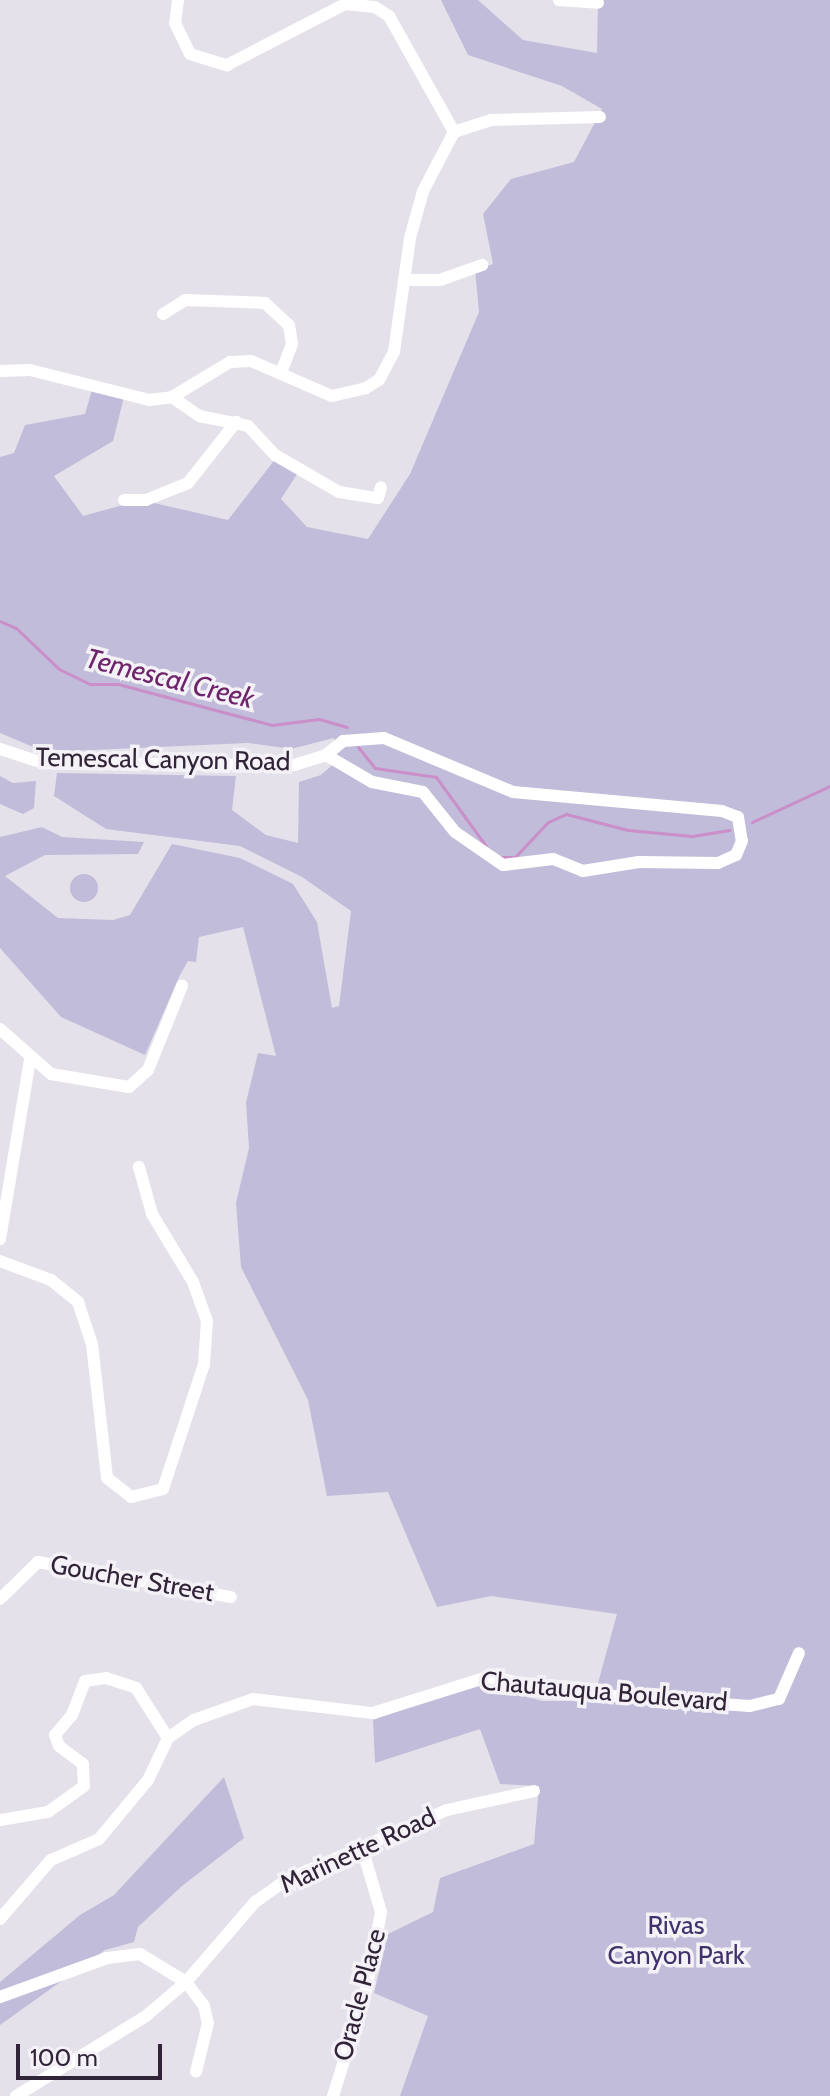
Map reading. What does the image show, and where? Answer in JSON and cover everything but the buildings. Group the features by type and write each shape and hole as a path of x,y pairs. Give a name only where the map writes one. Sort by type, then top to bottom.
{"street":[{"path":"178,0 175,23 190,54 227,65 345,4 375,7 389,16 454,132"},
{"path":"559,0 598,3"},
{"path":"0,371 55,375 130,399 172,397 230,362 251,361 332,396 379,380 394,352 404,280 423,191 454,132 491,120 600,117"},
{"path":"404,280 440,280 482,265"},
{"path":"163,314 185,300 265,303 289,325 292,344 281,372"},
{"path":"172,397 199,416 236,422 288,464 339,492 378,498 381,487"},
{"path":"124,500 146,500 188,483 236,422"},
{"name":"Temescal Canyon Road","path":"0,749 43,763 294,765 326,755 343,741 384,738 513,792 722,811 738,817 742,841 736,855 718,863 639,862 583,871 553,859 503,865 455,832 423,792 372,782 326,755"},
{"path":"0,1029 30,1060 51,1074 129,1087 148,1070 182,986"},
{"path":"0,1239 30,1060"},
{"path":"0,1261 51,1280 78,1302 92,1344 107,1478 131,1497 163,1489 204,1364 207,1321 193,1282 152,1214 139,1167"},
{"name":"Goucher Street","path":"0,1599 38,1562 231,1597"},
{"name":"Chautauqua Boulevard","path":"168,1738 194,1720 253,1699 373,1713 475,1677 585,1694 767,1704 789,1684 799,1653"},
{"path":"0,1820 48,1812 84,1786 83,1764 59,1746 55,1735 72,1715 85,1681 106,1678 136,1688 168,1738 148,1780 99,1839 51,1860 0,1919"},
{"name":"Marinette Road","path":"16,2096 146,2016 186,1982 255,1902 315,1864 362,1848 447,1810 534,1791"},
{"name":"Oracle Place","path":"333,2096 366,1991 381,1912 362,1848"},
{"path":"0,1997 124,1955 155,1960 186,1982 208,2023 196,2072"}],"green space":[{"name":"Rivas Canyon Park","path":"441,0 478,0 523,40 597,53 598,0 830,0 830,2096 400,2096 428,2016 374,1993 388,1934 433,1912 440,1878 534,1844 539,1786 500,1784 480,1729 375,1763 373,1720 480,1683 542,1701 593,1701 617,1614 491,1596 437,1607 388,1492 327,1496 308,1400 241,1267 236,1203 249,1148 246,1103 258,1053 276,1056 243,927 199,937 196,962 188,961 180,975 145,1055 61,1017 0,948 0,837 42,827 62,837 144,842 138,854 45,855 5,876 58,918 113,920 130,915 172,844 240,858 293,884 317,922 332,1008 339,1006 351,911 302,877 240,846 106,829 54,796 57,773 236,776 232,810 266,835 298,843 299,782 321,775 338,760 334,738 291,749 248,743 70,751 38,749 0,733 0,457 14,453 25,425 85,414 93,386 124,397 113,441 54,476 83,516 141,500 228,520 276,458 299,471 281,499 307,527 368,539 410,474 479,312 475,270 493,264 483,214 511,179 574,162 602,109 562,86 468,55"},
{"path":"0,776 13,783 36,781 34,808 23,814 0,804"},
{"path":"84,874 94,878 98,888 94,898 84,902 74,898 70,888 74,878"},
{"path":"224,1777 244,1838 182,1886 138,1927 134,1942 105,1950 0,2025 0,1982 80,1915 114,1895"}],"waterway":[{"name":"Temescal Creek","path":"0,621 16,628 59,669 90,684 118,684 272,725 319,719 347,727"},
{"name":"Temescal Creek","path":"358,747 375,768 436,777 486,846"},
{"name":"Temescal Creek","path":"752,822 830,786"},
{"name":"Temescal Creek","path":"501,857 515,857 548,822 566,814 628,830 692,836 730,830"}]}
